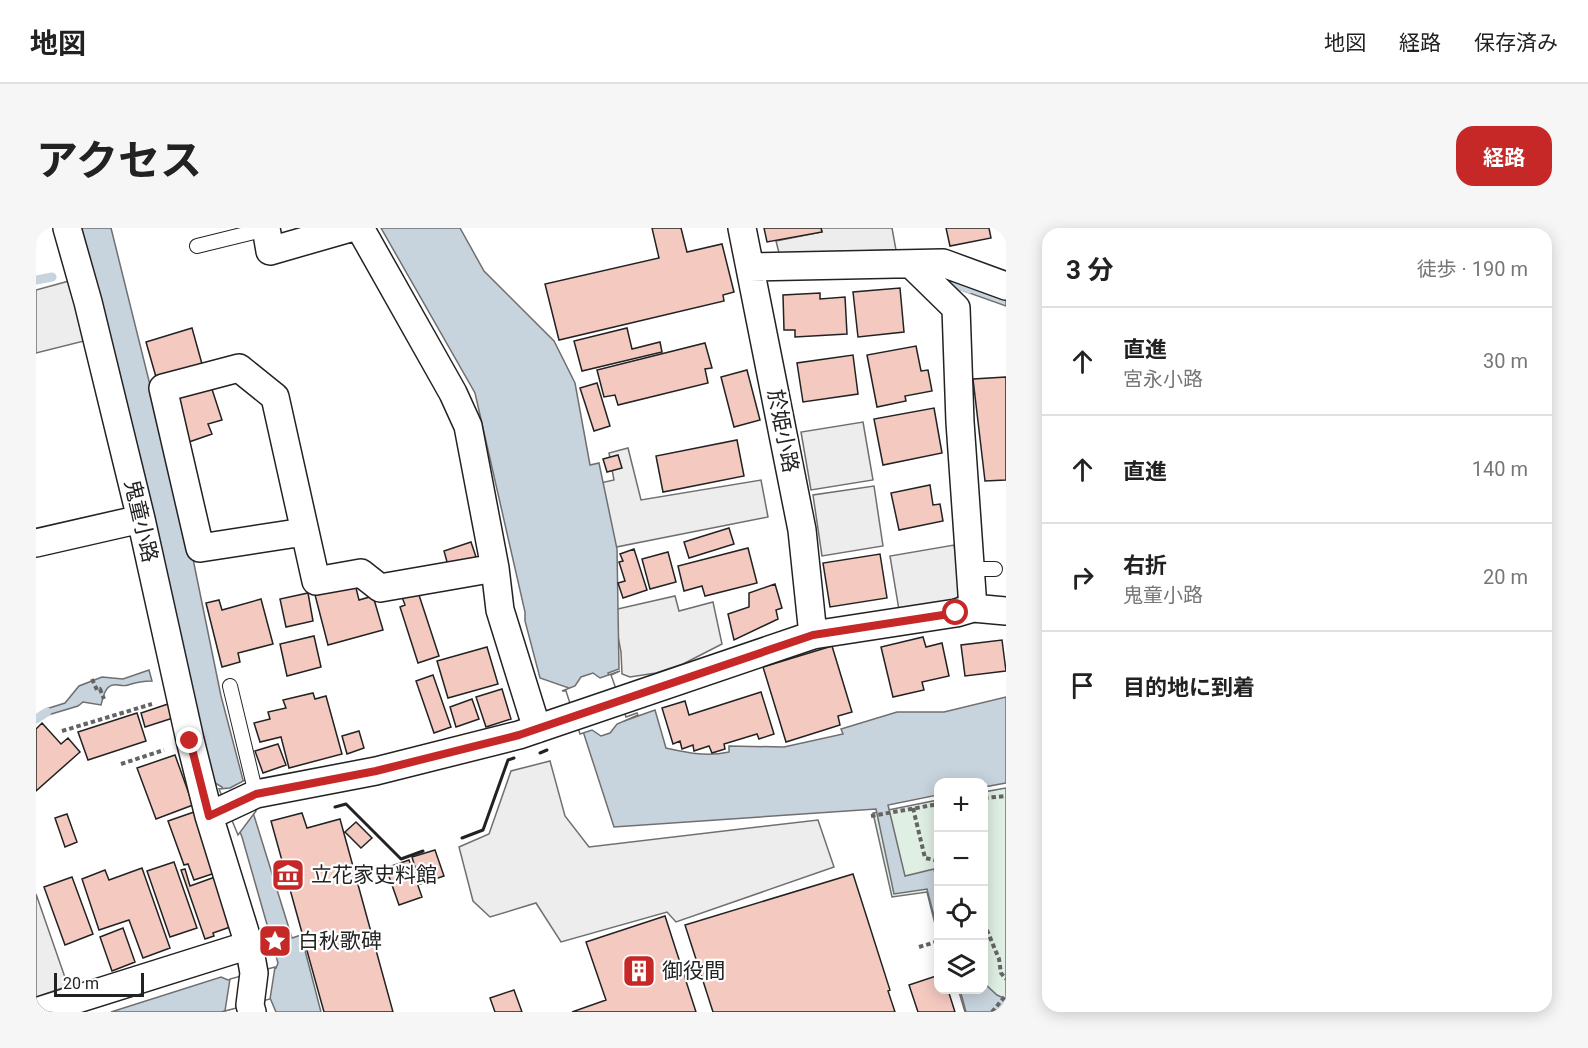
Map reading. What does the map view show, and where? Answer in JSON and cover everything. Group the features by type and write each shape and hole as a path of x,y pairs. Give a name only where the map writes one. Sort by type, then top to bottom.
{"street":[{"name":"鬼童小路","path":"67,228 88,302 141,519 190,741 218,812 254,972 251,1008"},
{"path":"266,228 270,251 350,228"},
{"path":"360,228 453,393 468,426 495,568 500,610 550,725"},
{"name":"於姫小路","path":"742,228 802,530 813,635"},
{"path":"750,267 943,263 1006,286"},
{"path":"911,264 956,308 960,422 983,569 973,608"},
{"path":"304,532 200,548 163,388 239,368 275,397 316,581 361,573 380,588 495,568"},
{"path":"36,543 141,519"},
{"path":"218,812 254,794 376,771 550,725 813,635 956,613 973,608 1006,611"},
{"path":"36,1012 249,945"}],"lane":[{"path":"197,246 266,228"},
{"path":"230,686 254,794"}],"path":[{"path":"92,679 104,699"},
{"path":"62,731 179,696"},
{"path":"121,764 190,741"},
{"path":"988,798 1006,796"},
{"path":"871,816 934,805"},
{"path":"913,808 925,858 934,860"},
{"path":"988,933 999,959 1001,973 1006,979"},
{"path":"919,947 934,942"},
{"path":"992,1012 1006,995"}],"green space":[{"path":"1006,788 1006,1012 965,1012 960,994 988,994 988,791"},
{"path":"934,801 934,920 927,892 892,897 873,813"}],"shaded area":[{"path":"81,228 111,228 192,554 221,696 243,780 292,938 301,935 321,1012 276,1012 270,998 221,1012 111,1012 221,977 228,980 276,968 278,963 242,837 222,787 210,780"},
{"path":"381,228 460,228 484,271 554,341 575,383 590,465 599,463 617,549 619,669 608,673 624,721 655,710 666,748 690,753 713,754 729,752 729,746 784,747 843,734 841,729 897,712 944,712 1006,697 1006,783 988,786 988,778 934,778 934,796 888,805 905,876 934,869 934,916 927,889 894,894 876,809 614,827 569,688 540,678 525,621 525,612 475,393"},
{"path":"821,228 892,228 896,250 779,253 776,241 822,232"},
{"path":"69,281 84,341 36,353 36,290"},
{"path":"962,284 1006,299 1006,306 958,289"},
{"path":"863,422 873,480 811,490 801,432"},
{"path":"628,448 641,500 761,480 768,517 601,550 587,486 614,480 609,453"},
{"path":"874,486 883,546 822,556 813,495"},
{"path":"954,545 961,588 956,600 899,610 890,556"},
{"path":"675,596 679,611 713,602 722,644 683,664 656,673 630,677 622,674 621,652 613,610"},
{"path":"149,670 152,681 126,686 110,686 101,705 83,702 78,706 48,715 46,709 65,703 79,686 102,677 123,679"},
{"path":"550,761 565,816 589,847 818,820 834,867 676,922 667,912 561,942 536,903 490,917 473,901 459,847 489,834 511,771"},
{"path":"36,894 68,986 36,997"},
{"path":"988,987 1006,999 1006,1012 966,1012 961,994 988,994"}],"pier":[{"path":"620,671 611,675 626,717 637,713 638,715 617,724 610,733 601,736 592,730 580,734 566,691 562,691 575,686 581,677 593,673 600,678"},
{"path":"245,780 256,811 238,835 219,789 230,788"},
{"path":"275,967 270,999 225,1011 230,979"}],"building":[{"path":"652,228 681,228 687,252 722,244 734,292 723,295 724,301 559,340 545,284 659,258"},
{"path":"764,228 821,228 822,232 767,242"},
{"path":"946,228 989,228 991,238 950,246"},
{"path":"900,288 904,332 858,337 853,292"},
{"path":"820,293 820,299 845,297 847,334 795,337 795,330 784,330 783,295"},
{"path":"192,328 202,364 156,377 146,342"},
{"path":"627,328 632,349 660,342 662,352 582,371 574,341"},
{"path":"705,343 712,368 705,369 708,383 618,405 615,395 604,397 597,370"},
{"path":"916,346 921,371 928,370 932,391 905,396 906,401 877,407 867,355"},
{"path":"853,355 858,394 803,402 797,363"},
{"path":"747,370 760,420 734,427 721,377"},
{"path":"1006,377 1006,480 985,481 973,379"},
{"path":"210,383 222,420 208,424 212,434 189,442 174,395"},
{"path":"597,383 610,426 594,431 580,388"},
{"path":"934,408 942,453 883,465 874,419"},
{"path":"737,440 744,476 663,492 656,456"},
{"path":"618,455 622,468 607,472 603,459"},
{"path":"930,485 933,505 940,504 943,521 899,530 891,493"},
{"path":"729,528 734,544 689,558 684,542"},
{"path":"471,542 477,560 449,569 444,551"},
{"path":"748,548 757,583 705,596 702,586 684,591 678,566"},
{"path":"634,549 647,590 623,598 618,583 625,581 619,562 623,561 620,554"},
{"path":"668,552 676,582 650,589 642,559"},
{"path":"880,554 887,598 830,607 823,563"},
{"path":"354,580 359,600 373,596 383,630 328,645 314,591"},
{"path":"775,584 782,608 776,610 778,619 734,640 728,614 749,607 749,593"},
{"path":"418,592 439,656 418,663 400,607 405,605 402,597"},
{"path":"308,593 313,621 286,627 280,599"},
{"path":"261,599 273,644 238,653 240,662 222,667 206,603 219,600 222,610"},
{"path":"314,636 321,667 287,676 280,644"},
{"path":"923,637 926,647 942,643 949,676 922,682 924,690 893,697 881,647"},
{"path":"1002,640 1006,671 965,676 961,645"},
{"path":"832,646 852,712 838,716 840,725 786,742 763,667"},
{"path":"487,647 498,684 448,698 437,661"},
{"path":"433,675 451,727 434,733 416,681"},
{"path":"502,689 511,719 486,727 476,697"},
{"path":"761,692 774,734 759,739 757,734 724,744 725,749 712,753 709,746 694,751 693,745 682,749 680,741 673,744 662,708 685,701 689,715"},
{"path":"313,693 315,699 326,696 342,754 289,768 281,737 260,742 254,723 270,719 268,712 286,708 283,700"},
{"path":"472,699 479,719 456,727 450,707"},
{"path":"168,704 173,718 145,727 141,713"},
{"path":"137,713 146,741 88,760 78,732"},
{"path":"42,723 61,744 68,738 80,752 36,791 36,729"},
{"path":"359,731 364,748 347,754 342,736"},
{"path":"278,744 286,765 263,773 255,751"},
{"path":"175,755 193,805 156,819 137,768"},
{"path":"194,812 215,873 194,880 188,864 184,865 168,821"},
{"path":"302,813 307,828 340,819 393,1012 324,1012 271,821"},
{"path":"67,814 77,842 65,847 55,818"},
{"path":"356,822 372,838 361,848 345,832"},
{"path":"435,850 444,876 420,884 412,857"},
{"path":"409,860 422,897 399,905 386,868"},
{"path":"174,862 197,928 170,937 147,871"},
{"path":"142,868 170,948 143,958 129,920 99,930 82,879 105,870 109,880"},
{"path":"185,869 190,886 215,877 233,926 213,933 214,936 205,939 181,870"},
{"path":"853,874 895,1012 713,1012 685,925"},
{"path":"72,877 93,934 65,945 44,887"},
{"name":"御役間","path":"665,916 696,1012 572,1012 606,1000 586,942"},
{"path":"123,928 135,962 112,971 100,937"},
{"path":"934,977 934,994 949,994 955,1012 918,1012 909,985"},
{"path":"514,990 522,1012 495,1012 490,998"}],"waterway":[{"path":"36,280 52,277"},
{"path":"955,284 970,289"},
{"path":"36,719 47,712"}],"wall":[{"path":"540,753 547,750"},
{"path":"462,838 483,830 508,760 514,758"},
{"path":"335,807 346,804 401,859 423,851"}],"place":[{"name":"立花家史料館","path":"288,875"},
{"name":"白秋歌碑","path":"275,941"},
{"name":"御役間","path":"639,971"}],"route":[{"path":"190,741 209,816 251,795 376,771 519,735 813,635 956,613"}]}
